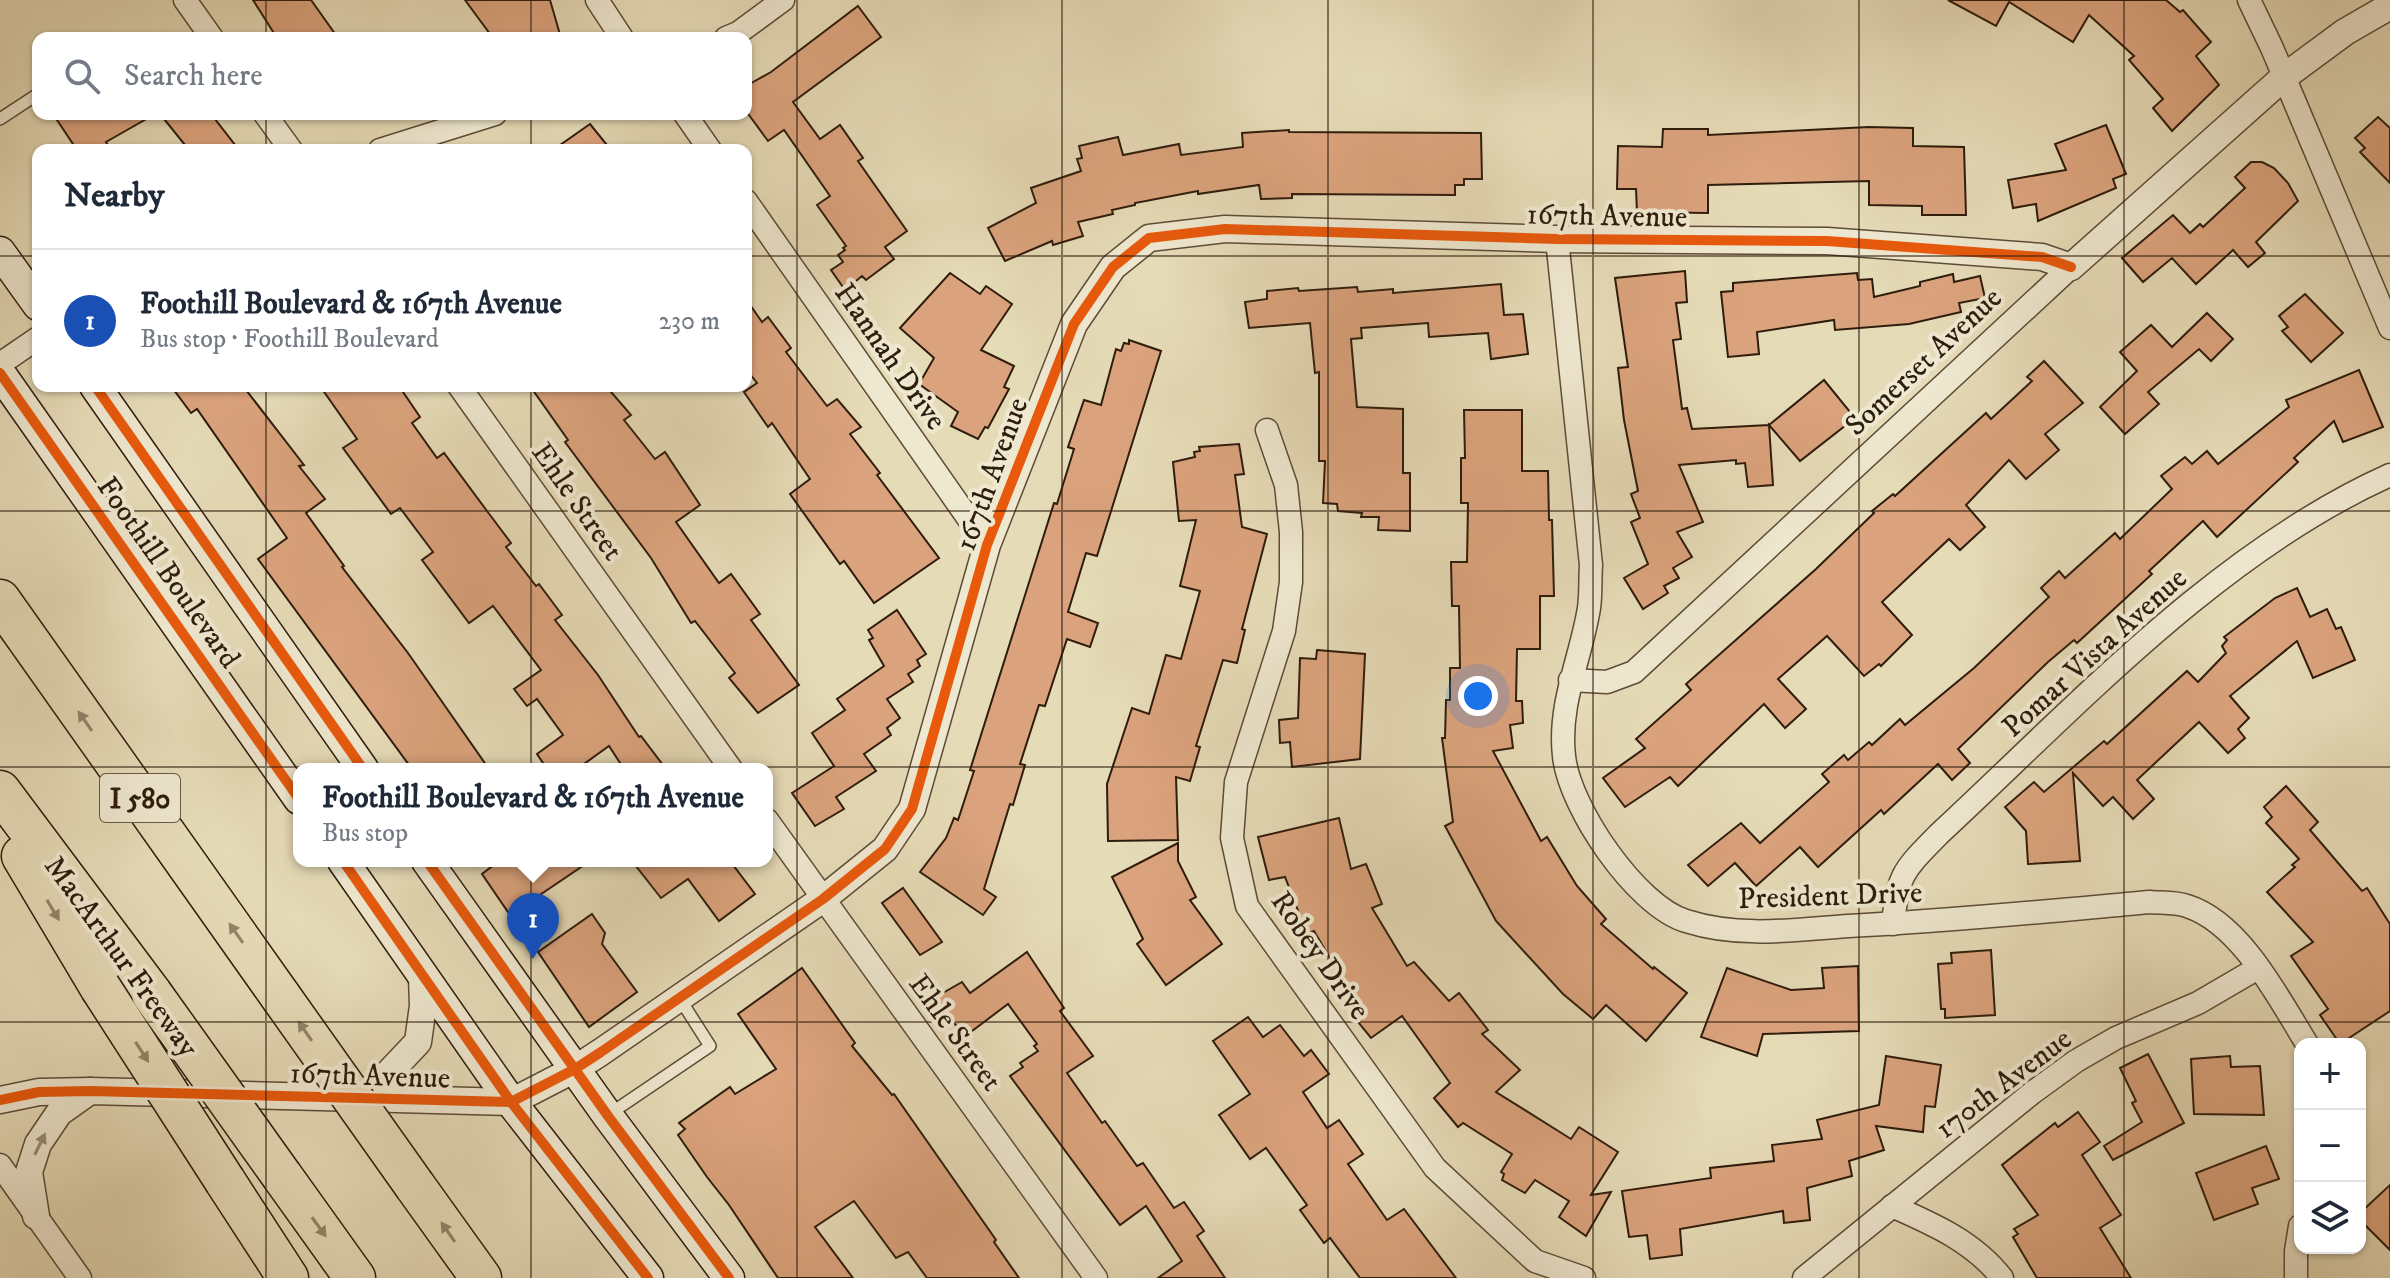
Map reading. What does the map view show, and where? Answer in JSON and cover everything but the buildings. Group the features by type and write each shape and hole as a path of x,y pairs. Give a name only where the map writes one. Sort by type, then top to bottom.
{"highway":[{"name":"I 580","path":"0,600 481,1278"},
{"name":"MacArthur Freeway","path":"0,791 152,994 355,1278"},
{"path":"0,818 100,987 288,1278"}],"main road":[{"path":"0,252 32,297"},
{"name":"Foothill Boulevard","path":"0,373 293,790"},
{"name":"Foothill Boulevard","path":"99,392 359,763"},
{"path":"347,867 511,1102 648,1278"},
{"path":"431,867 608,1116 729,1278"}],"street":[{"path":"185,0 208,32"},
{"path":"597,0 618,32"},
{"path":"739,32 783,0"},
{"path":"2249,0 2390,328"},
{"name":"Somerset Avenue","path":"1570,680 1607,682 1634,672 2071,267 2284,77 2345,32 2390,6"},
{"path":"269,120 287,144"},
{"path":"399,144 476,120"},
{"path":"689,120 706,144"},
{"name":"Hannah Drive","path":"752,210 987,545"},
{"name":"167th Avenue","path":"0,1100 39,1092 90,1091 511,1102 575,1069 823,899 885,849 912,809 987,545 1074,324 1113,267 1149,238 1225,229 1557,239 1827,241 2042,257 2071,267"},
{"name":"President Drive","path":"1557,239 1591,565 1590,605 1570,680 1563,737 1564,758 1575,795 1611,854 1656,905 1682,920 1735,931 1767,932 2150,902 2186,905 2215,919 2258,968 2303,1038"},
{"path":"0,364 32,342"},
{"name":"Ehle Street","path":"463,392 727,763"},
{"name":"Robey Drive","path":"1267,430 1286,485 1291,532 1291,582 1284,631 1236,782 1232,838 1247,906 1435,1168 1535,1261 1584,1278"},
{"name":"Pomar Vista Avenue","path":"1893,924 1896,889 1906,868 2177,614 2298,525 2390,475"},
{"name":"Ehle Street","path":"773,828 1096,1278"},
{"name":"170th Avenue","path":"1804,1278 2032,1093 2076,1061 2116,1038 2198,1003 2258,968"},
{"path":"365,1098 418,1042 423,1006 422,977"},
{"path":"36,1216 29,1172 38,1144 59,1113 90,1091"},
{"path":"0,1165 80,1278"},
{"path":"1892,1206 1973,1248 2002,1278"},
{"path":"2296,1254 2296,1278"}],"lane":[{"path":"0,119 32,98"},
{"path":"608,1116 710,1046 678,996"}],"cycle path":[{"path":"0,1100 39,1092 90,1091 511,1102 575,1069 823,899 885,849 912,809 987,545 1074,324 1113,267 1149,238 1225,229 1557,239 1827,241 2042,257 2071,267"},
{"path":"0,373 293,790"},
{"path":"99,392 359,763"},
{"path":"347,867 511,1102 648,1278"},
{"path":"431,867 608,1116 729,1278"}],"place":[{"name":"Foothill Boulevard & 167th Avenue","path":"533,959"}]}
